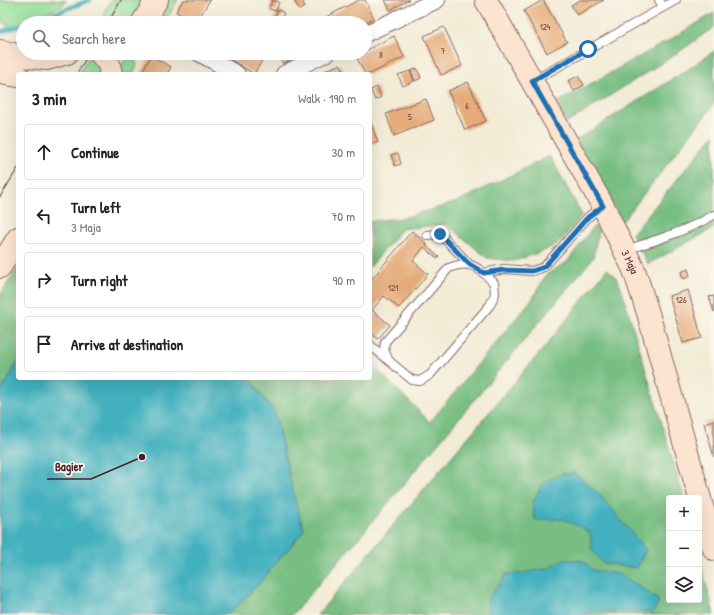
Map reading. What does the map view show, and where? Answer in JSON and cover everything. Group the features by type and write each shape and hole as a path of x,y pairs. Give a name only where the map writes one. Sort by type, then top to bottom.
{"main road":[{"path":"147,16 157,0"},
{"name":"3 Maja","path":"486,0 603,206 626,250 648,313 714,549"},
{"path":"0,51 16,55"},
{"path":"58,72 62,60"},
{"path":"0,73 16,76"},
{"path":"0,267 16,241"}],"street":[{"path":"372,31 437,0"},
{"path":"212,60 233,72"},
{"path":"288,72 313,60"}],"lane":[{"path":"532,81 661,4 676,0"},
{"path":"484,273 509,269 532,271 544,267 588,217 603,206"},
{"path":"626,250 682,231 714,215"},
{"path":"372,347 412,380 420,380 430,375 490,305 495,294 494,283 484,273 469,264 440,234 427,235"},
{"path":"388,360 384,349 385,342 449,268 457,265 469,264"}],"green space":[{"path":"0,0 66,0 62,6 38,16 16,16 16,25 10,28 0,20"},
{"path":"111,0 147,0 135,16 105,16 103,14"},
{"path":"166,0 178,0 168,16 159,16"},
{"path":"714,13 714,27 679,52 567,123 556,103 673,38"},
{"path":"714,51 714,104 622,222 576,140 690,68"},
{"path":"87,60 91,60 96,64 100,72 80,72"},
{"path":"125,60 134,60 137,65 134,72 118,72 120,66"},
{"path":"714,135 714,228 648,264 632,234"},
{"path":"550,156 582,215 561,241 544,251 514,261 487,258 447,224 402,229 372,265 372,221 403,218 457,202"},
{"path":"594,226 599,230 593,258 367,528 292,615 227,615 256,587 304,530 295,501 275,414 251,380 372,380 372,365 430,422 533,298 546,275 567,262"},
{"path":"607,269 615,276 621,287 683,495 666,495 666,603 702,603 702,568 714,615 317,615 548,343"},
{"path":"16,270 16,365 0,393 0,295"}],"water":[{"path":"16,365 16,380 251,380 275,414 295,501 304,530 256,587 227,615 0,615 0,393"},
{"path":"574,473 599,494 646,550 637,568 603,563 592,550 590,532 563,519 535,520 532,503 544,482 562,474"},
{"path":"563,559 584,561 592,570 619,574 659,601 653,613 631,611 592,612 578,615 488,615 488,598 507,574 523,573 550,568"}],"building":[{"path":"183,0 210,0 200,16 183,16 176,12"},
{"path":"272,0 279,2 276,11 269,9"},
{"path":"294,0 302,0 305,7 299,10"},
{"path":"359,0 365,0 374,18 372,19 372,16 328,16"},
{"path":"385,0 409,0 390,10"},
{"path":"543,0 567,42 547,53 524,11"},
{"path":"580,0 604,0 577,15 571,5"},
{"path":"278,10 284,13 282,16 275,16"},
{"path":"444,27 462,66 441,75 424,36"},
{"path":"394,36 404,57 372,73 364,72 358,60 372,60 372,47"},
{"path":"149,60 158,60 171,67 168,72 142,72"},
{"path":"231,60 262,60 255,72 251,72"},
{"path":"281,60 291,60 283,64"},
{"path":"340,64 345,72 323,72"},
{"path":"417,68 421,78 415,81 411,71"},
{"path":"410,71 414,81 403,86 398,75"},
{"path":"578,76 584,85 574,91 568,81"},
{"path":"468,82 486,121 465,130 448,91"},
{"path":"377,87 381,97 375,100 372,90"},
{"path":"426,99 434,120 394,136 386,114"},
{"path":"372,126 378,142 372,144"},
{"path":"398,153 401,164 395,166 391,155"},
{"path":"412,231 439,257 438,259 424,247 413,261 428,274 399,308 384,296 372,310 372,279"},
{"path":"688,269 690,276 683,279 681,272"},
{"path":"688,290 702,338 683,343 669,296"},
{"path":"714,296 714,312 709,297"},
{"path":"372,310 390,325 378,339 372,334"},
{"path":"714,420 714,457 704,423"}],"waterway":[{"path":"48,16 90,0"},
{"path":"0,32 16,27"}],"tram line":[{"path":"112,16 121,0"},
{"path":"78,72 85,60"},
{"path":"0,197 16,171"}],"place":[{"name":"Bagier","path":"142,457"}],"route":[{"path":"440,234 469,264 484,273 496,270 513,269 532,271 544,267 588,217 603,206 532,81 588,49"}]}
